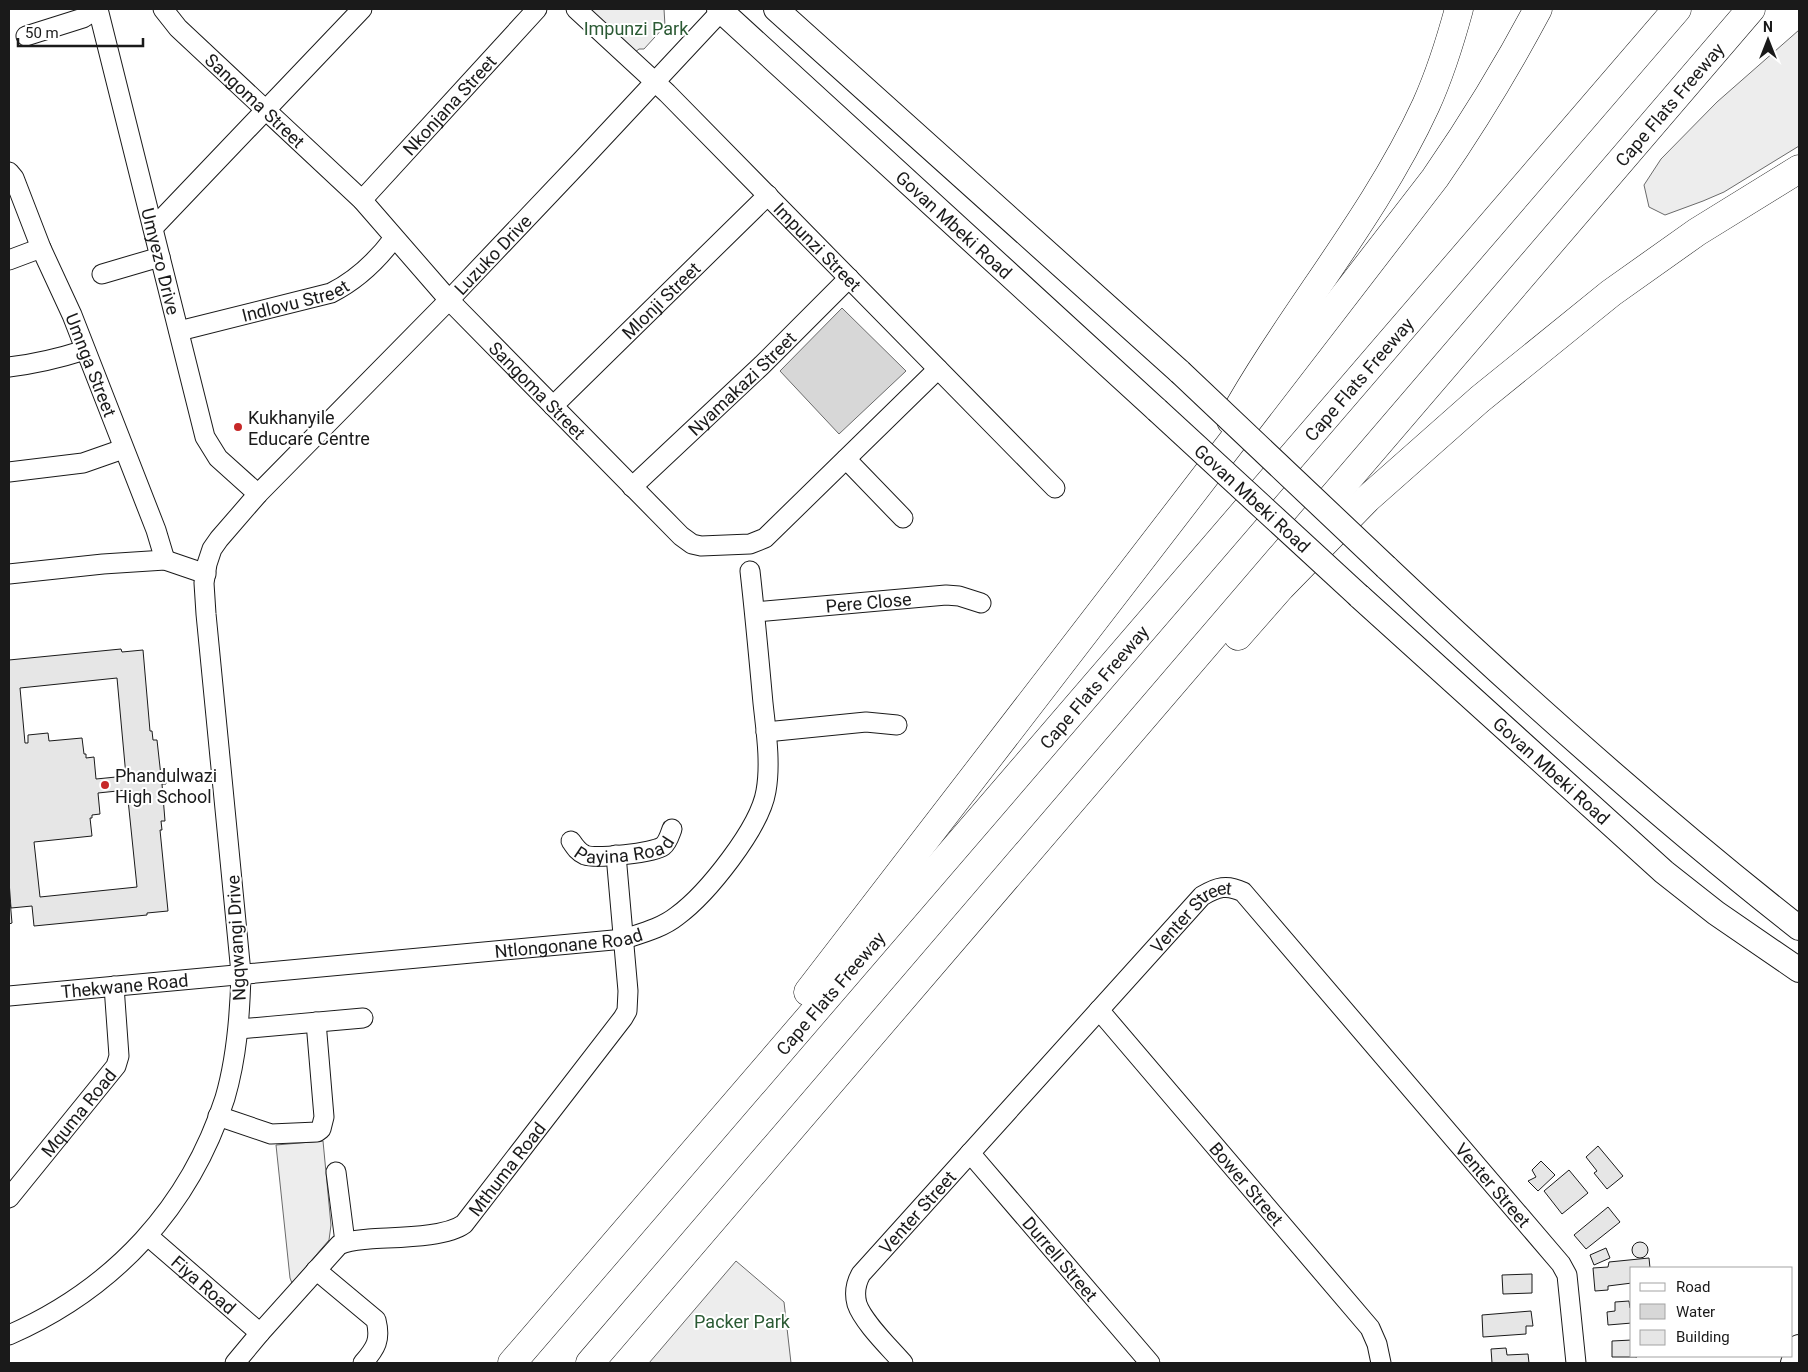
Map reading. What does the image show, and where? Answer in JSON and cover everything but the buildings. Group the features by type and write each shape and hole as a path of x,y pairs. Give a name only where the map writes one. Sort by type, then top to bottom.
{"highway":[{"path":"1186,503 1251,385 1360,221 1410,138 1437,79 1449,47 1459,9"},
{"path":"702,1141 760,1055 1435,178 1468,131 1513,56 1538,9"},
{"name":"Cape Flats Freeway","path":"512,1363 1677,9"},
{"name":"Cape Flats Freeway","path":"590,1363 977,914 1751,9"},
{"path":"977,914 1098,795 1181,698 1281,587 1374,493 1480,399 1611,293 1697,232 1799,169"}],"main road":[{"name":"Govan Mbeki Road","path":"721,9 1359,596 1664,872 1716,913 1799,970"},
{"name":"Govan Mbeki Road","path":"776,9 1180,372 1386,567 1572,739 1733,877 1799,928"},
{"path":"1793,1363 1799,1347"}],"street":[{"path":"26,36 83,18 98,9"},
{"name":"Umyezo Drive","path":"98,9 208,442 218,458 258,494"},
{"name":"Sangoma Street","path":"163,9 178,28 362,200 449,300 632,487 681,536 692,544 701,546 750,544 765,538 938,369"},
{"path":"153,228 362,9"},
{"name":"Nkonjana Street","path":"362,200 537,9"},
{"name":"Impunzi Street","path":"576,9 655,82 1055,488"},
{"name":"Luzuko Drive","path":"258,494 449,300 655,82 721,9"},
{"name":"Umnga Street","path":"9,172 14,178 41,248 72,315 156,530 165,560"},
{"name":"Mlonji Street","path":"553,406 768,195"},
{"name":"Indlovu Street","path":"179,331 330,293 346,286 360,276 381,255 394,238"},
{"path":"9,260 41,248"},
{"path":"102,274 160,257"},
{"name":"Nyamakazi Street","path":"632,487 762,365 849,278"},
{"path":"9,367 58,358 85,350"},
{"path":"9,472 83,463 123,449"},
{"path":"846,459 903,518"},
{"name":"Ngqwangi Drive","path":"9,1335 58,1311 85,1292 130,1255 148,1236 177,1199 190,1178 204,1150 225,1096 239,1028 242,973 204,583 212,549 219,538 258,494"},
{"path":"9,574 103,564 165,560 206,574"},
{"name":"Ntlongonane Road","path":"242,973 624,939 676,918 698,898 728,861 751,828 761,809 766,792 768,775 766,732 750,571"},
{"name":"Pere Close","path":"755,612 946,595 968,598 981,603"},
{"path":"766,732 866,722 897,725"},
{"name":"Payina Road","path":"571,841 578,851 590,856 655,850 667,842 672,828"},
{"name":"Mthuma Road","path":"345,1242 438,1234 458,1229 464,1224 627,1010 628,991 616,855"},
{"name":"Venter Street","path":"903,1363 864,1316 857,1304 855,1294 861,1274 1202,896 1224,886 1233,887 1244,892 1561,1264 1567,1275 1576,1363"},
{"name":"Thekwane Road","path":"9,996 242,973"},
{"name":"Mquma Road","path":"9,1198 116,1066 119,1056 114,986"},
{"name":"Bower Street","path":"1098,1010 1370,1328 1377,1344 1381,1363"},
{"path":"239,1028 363,1018"},
{"path":"218,1116 271,1134 317,1132 323,1126 324,1117 316,1022"},
{"name":"Durrell Street","path":"970,1152 1150,1363"},
{"path":"235,1363 333,1250 345,1242 336,1172"},
{"name":"Fiya Road","path":"148,1236 260,1333"},
{"path":"316,1270 376,1320 378,1328 377,1343 363,1363"}],"shaded area":[{"name":"Impunzi Park","path":"587,9 664,9 665,26 644,49 639,49 634,53"},
{"path":"1799,30 1799,146 1724,192 1703,201 1665,215 1649,207 1644,185 1661,159 1717,102"},
{"path":"323,1141 331,1225 329,1240 292,1283 276,1145"},
{"name":"Packer Park","path":"736,1261 784,1302 791,1363 649,1363"}],"water":[{"path":"842,308 906,371 839,434 780,371"}],"place":[{"name":"Kukhanyile Educare Centre","path":"238,427"},
{"name":"Phandulwazi High School","path":"105,785"}]}
